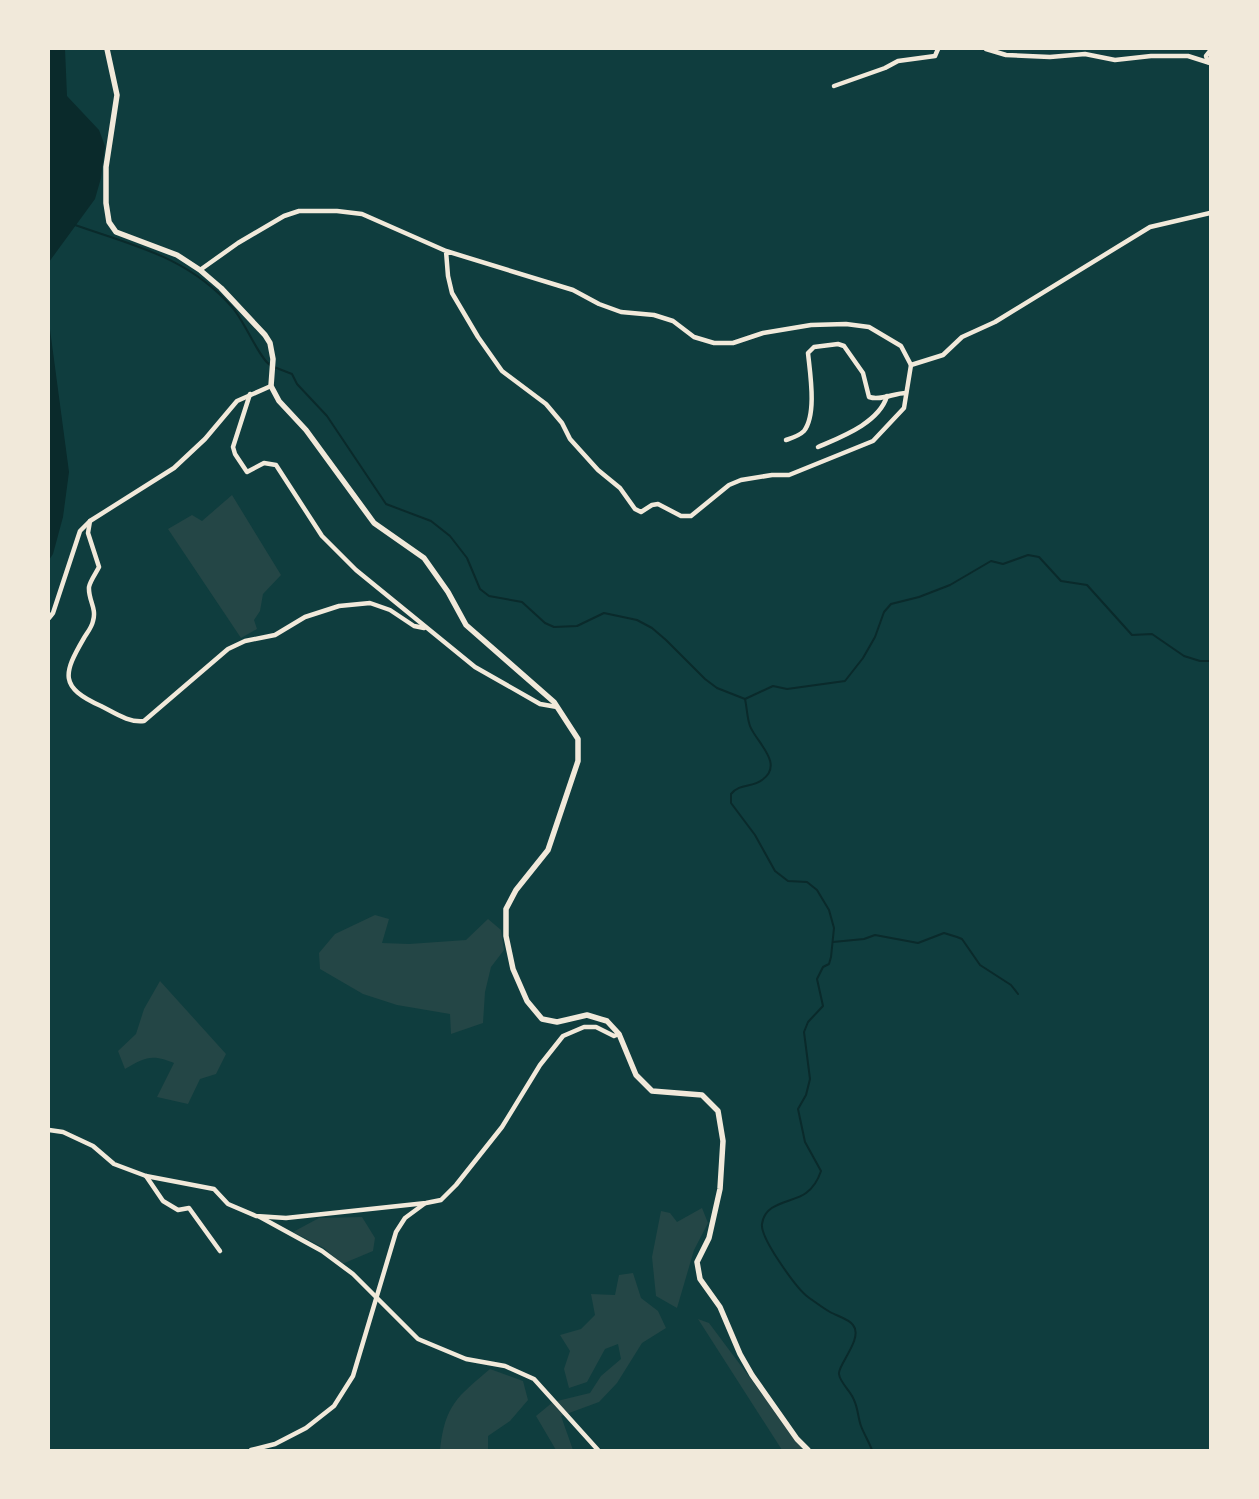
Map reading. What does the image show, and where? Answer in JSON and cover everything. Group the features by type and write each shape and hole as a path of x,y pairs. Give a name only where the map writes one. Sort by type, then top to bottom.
{"street":[{"path":"107,49 117,96 106,167 106,203 109,222 116,232 177,255 200,270 221,288 265,335 270,344 273,359 272,383 279,400 306,430 374,522 424,558 448,592 466,625 557,706 578,740 578,761 548,850 516,890 506,909 506,936 513,969 527,1002 542,1019 557,1022 587,1015 607,1021 619,1034 636,1075 652,1091 702,1095 718,1111 723,1141 720,1189 709,1238 697,1262 700,1279 720,1307 740,1354 752,1375 796,1439 808,1450"},
{"path":"834,86 885,68 898,61 935,56 938,49"},
{"path":"986,49 1006,55 1050,57 1085,54 1115,60 1151,56 1188,56 1209,62"},
{"path":"1209,62 1206,56 1210,51"},
{"path":"200,270 238,243 284,216 300,211 362,214 446,251 573,290 598,304 621,312 654,314 673,321 694,337 714,343 733,343 763,333 811,325 846,324 869,327 901,346 911,364 904,408 873,441 789,475 772,475 728,485 692,516 681,516 658,504 652,505 641,512 635,509 620,488 598,470 570,439 562,423 546,404 502,372 478,338 452,293 448,276 446,251"},
{"path":"911,364 943,354 962,337 995,322 1150,227 1210,213"},
{"path":"786,440 804,430 809,420 812,396 808,353 814,347 838,344 844,346 863,373 869,397 874,399 906,393"},
{"path":"49,618 53,613 68,571 80,531 90,521 174,468 205,439 237,401 272,383"},
{"path":"250,394 233,447 235,454 247,472 264,463 276,466 322,536 356,570 424,628 475,666 540,704 557,706"},
{"path":"818,447 856,430 867,422 885,401 886,396"},
{"path":"90,521 88,533 99,567 89,584 89,592 95,608 93,622 71,660 68,676 72,688 84,699 134,722 144,721 228,649 245,641 275,634 305,617 339,606 370,603 390,610 414,626 424,628"},
{"path":"256,1216 286,1218 441,1200 456,1185 502,1127 540,1065 563,1036 584,1027 596,1027 614,1036 619,1034"},
{"path":"50,1132 63,1132 93,1146 114,1164 146,1176 214,1189 228,1204 256,1216 322,1251 353,1274 418,1339 466,1360 506,1366 534,1379 598,1450"},
{"path":"146,1176 163,1201 178,1210 189,1208 220,1251"},
{"path":"251,1450 275,1444 306,1428 334,1406 353,1376 396,1232 406,1218 426,1203"}],"shaded area":[{"path":"49,49 65,49 67,96 99,130 105,146 101,178 95,199 49,262"},
{"path":"49,322 69,472 63,517 53,554 49,560"},
{"path":"232,495 281,575 263,594 260,611 254,620 257,629 241,638 168,529 192,515 202,521"},
{"path":"375,915 389,919 382,943 409,944 466,940 488,919 501,930 504,950 491,967 485,992 483,1023 451,1034 450,1014 397,1005 363,994 320,969 319,953 335,934"},
{"path":"160,981 226,1054 216,1074 200,1079 188,1104 157,1097 174,1063 160,1058 149,1058 143,1059 125,1069 118,1051 136,1034 144,1009"},
{"path":"702,1208 708,1223 694,1250 677,1308 656,1296 652,1257 661,1211 670,1213 677,1222"},
{"path":"362,1217 375,1238 373,1251 342,1264 324,1248 293,1232 319,1218"},
{"path":"633,1273 641,1298 658,1311 666,1328 642,1343 617,1383 599,1402 561,1416 573,1450 556,1450 536,1416 553,1402 590,1393 601,1376 621,1359 618,1344 605,1349 587,1382 569,1388 564,1369 570,1351 560,1335 581,1329 595,1315 591,1294 615,1295 619,1275"},
{"path":"698,1319 709,1323 804,1450 782,1450"},
{"path":"490,1369 523,1381 528,1400 510,1421 488,1436 488,1450 440,1450 445,1422 454,1403"}],"waterway":[{"path":"75,225 160,255 197,276 215,290 237,313 261,355 270,365"},
{"path":"274,367 292,374 297,384 327,416 386,504 431,521 450,536 467,558 480,589 489,596 522,602 545,623 554,627 577,626 604,613 637,620 652,628 705,679 717,688 745,699 773,686 787,689 845,681 863,658 875,637 884,612 891,604 919,597 950,585 991,561 1003,564 1028,555 1039,557 1061,581 1087,585 1132,635 1152,634 1184,656 1200,661 1210,661"},
{"path":"745,699 750,726 767,753 771,767 768,774 762,780 738,788 731,794 731,803 755,835 775,871 788,881 807,882 817,890 829,910 834,928 829,964 823,967 817,979 823,1006 808,1022 804,1032 810,1079 806,1095 798,1109 805,1142 821,1171 815,1184 806,1193 768,1211 764,1216 763,1231 780,1263 803,1292 825,1309 846,1319 853,1325 855,1337 839,1370 839,1374 841,1381 851,1393 861,1426 872,1450"},
{"path":"833,942 864,939 875,935 918,943 944,933 962,939 980,965 1011,985 1018,994"}]}
